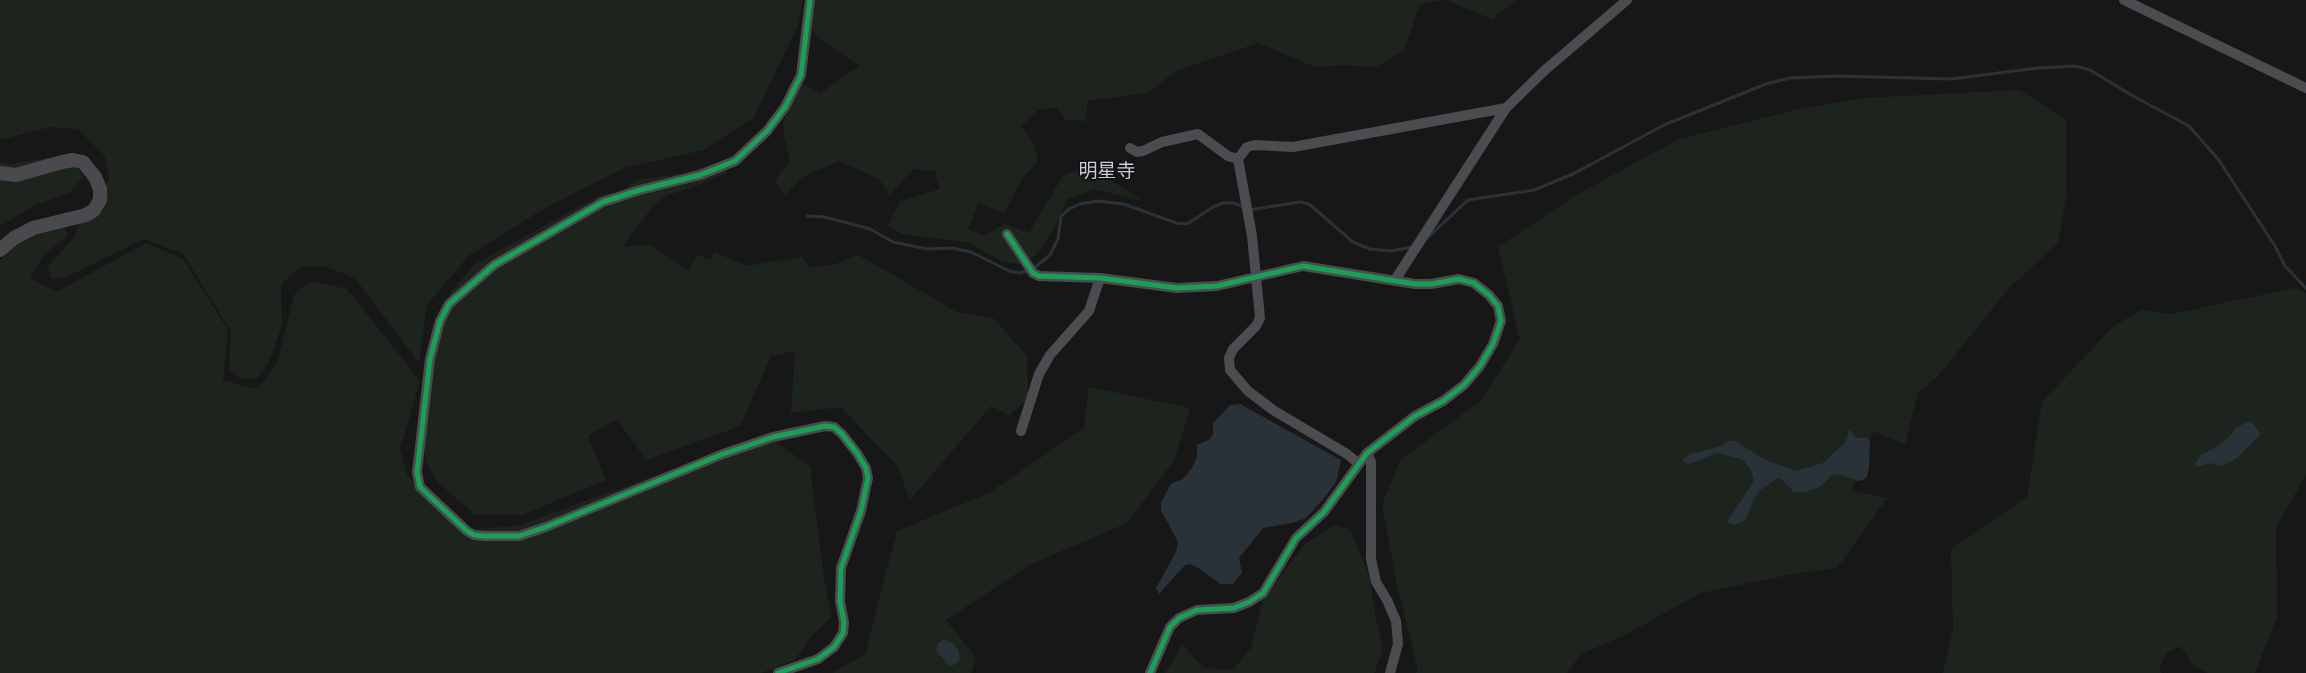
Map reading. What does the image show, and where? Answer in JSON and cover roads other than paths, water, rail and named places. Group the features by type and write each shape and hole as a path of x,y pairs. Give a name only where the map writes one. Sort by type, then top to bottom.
{"street":[{"path":"778,673 818,658 834,647 843,633 844,622 840,601 841,568 861,511 868,478 866,468 858,453 842,434 834,428 825,426 772,437 748,445 546,527 519,536 484,536 474,535 467,531 420,486 417,472 430,359 440,320 450,304 494,265 604,202 640,190 700,175 734,162 767,131 785,107 801,75 810,0"},
{"path":"1395,280 1506,108 1544,71 1627,0"},
{"path":"2124,0 2306,88"},
{"path":"1359,464 1347,454 1273,410 1248,391 1230,370 1229,358 1233,349 1256,326 1260,318 1252,236 1238,160 1247,147 1255,145 1293,147 1506,108"},
{"path":"1130,148 1137,152 1143,151 1162,142 1198,134 1228,156 1238,160"},
{"path":"0,173 16,175 62,162 83,162 96,177 100,189 100,200 94,210 86,215 33,228 14,238 0,250"},
{"path":"1007,234 1033,273 1040,276 1100,278 1177,288 1217,286 1303,266 1415,284 1459,279 1474,283 1489,294 1498,306 1501,321 1493,344 1480,366 1464,385 1443,401 1415,416 1367,453 1324,512 1296,538 1263,593 1249,602 1234,608 1197,610 1179,618 1170,627 1150,673"},
{"path":"1021,431 1039,374 1050,355 1084,319 1089,311 1100,278"},
{"path":"1367,453 1371,462 1371,559 1376,582 1387,600 1396,621 1398,644 1390,673"}],"waterway":[{"path":"1425,240 1468,200 1534,190 1573,174 1664,125 1766,84 1790,78 1837,76 1951,79 2038,68 2075,66 2090,70 2189,126 2218,159 2275,246 2285,266 2306,288"},
{"path":"807,216 825,217 870,229 893,242 927,249 952,248 971,252 1009,271 1020,273 1034,268 1050,255 1058,239 1061,216 1069,209 1080,204 1097,201 1124,204 1176,223 1187,224 1213,207 1223,203 1234,203 1249,210 1300,202 1309,204 1353,242 1370,249 1391,251 1413,247"}],"district":[{"name":"明星寺","path":"1107,172"}]}
